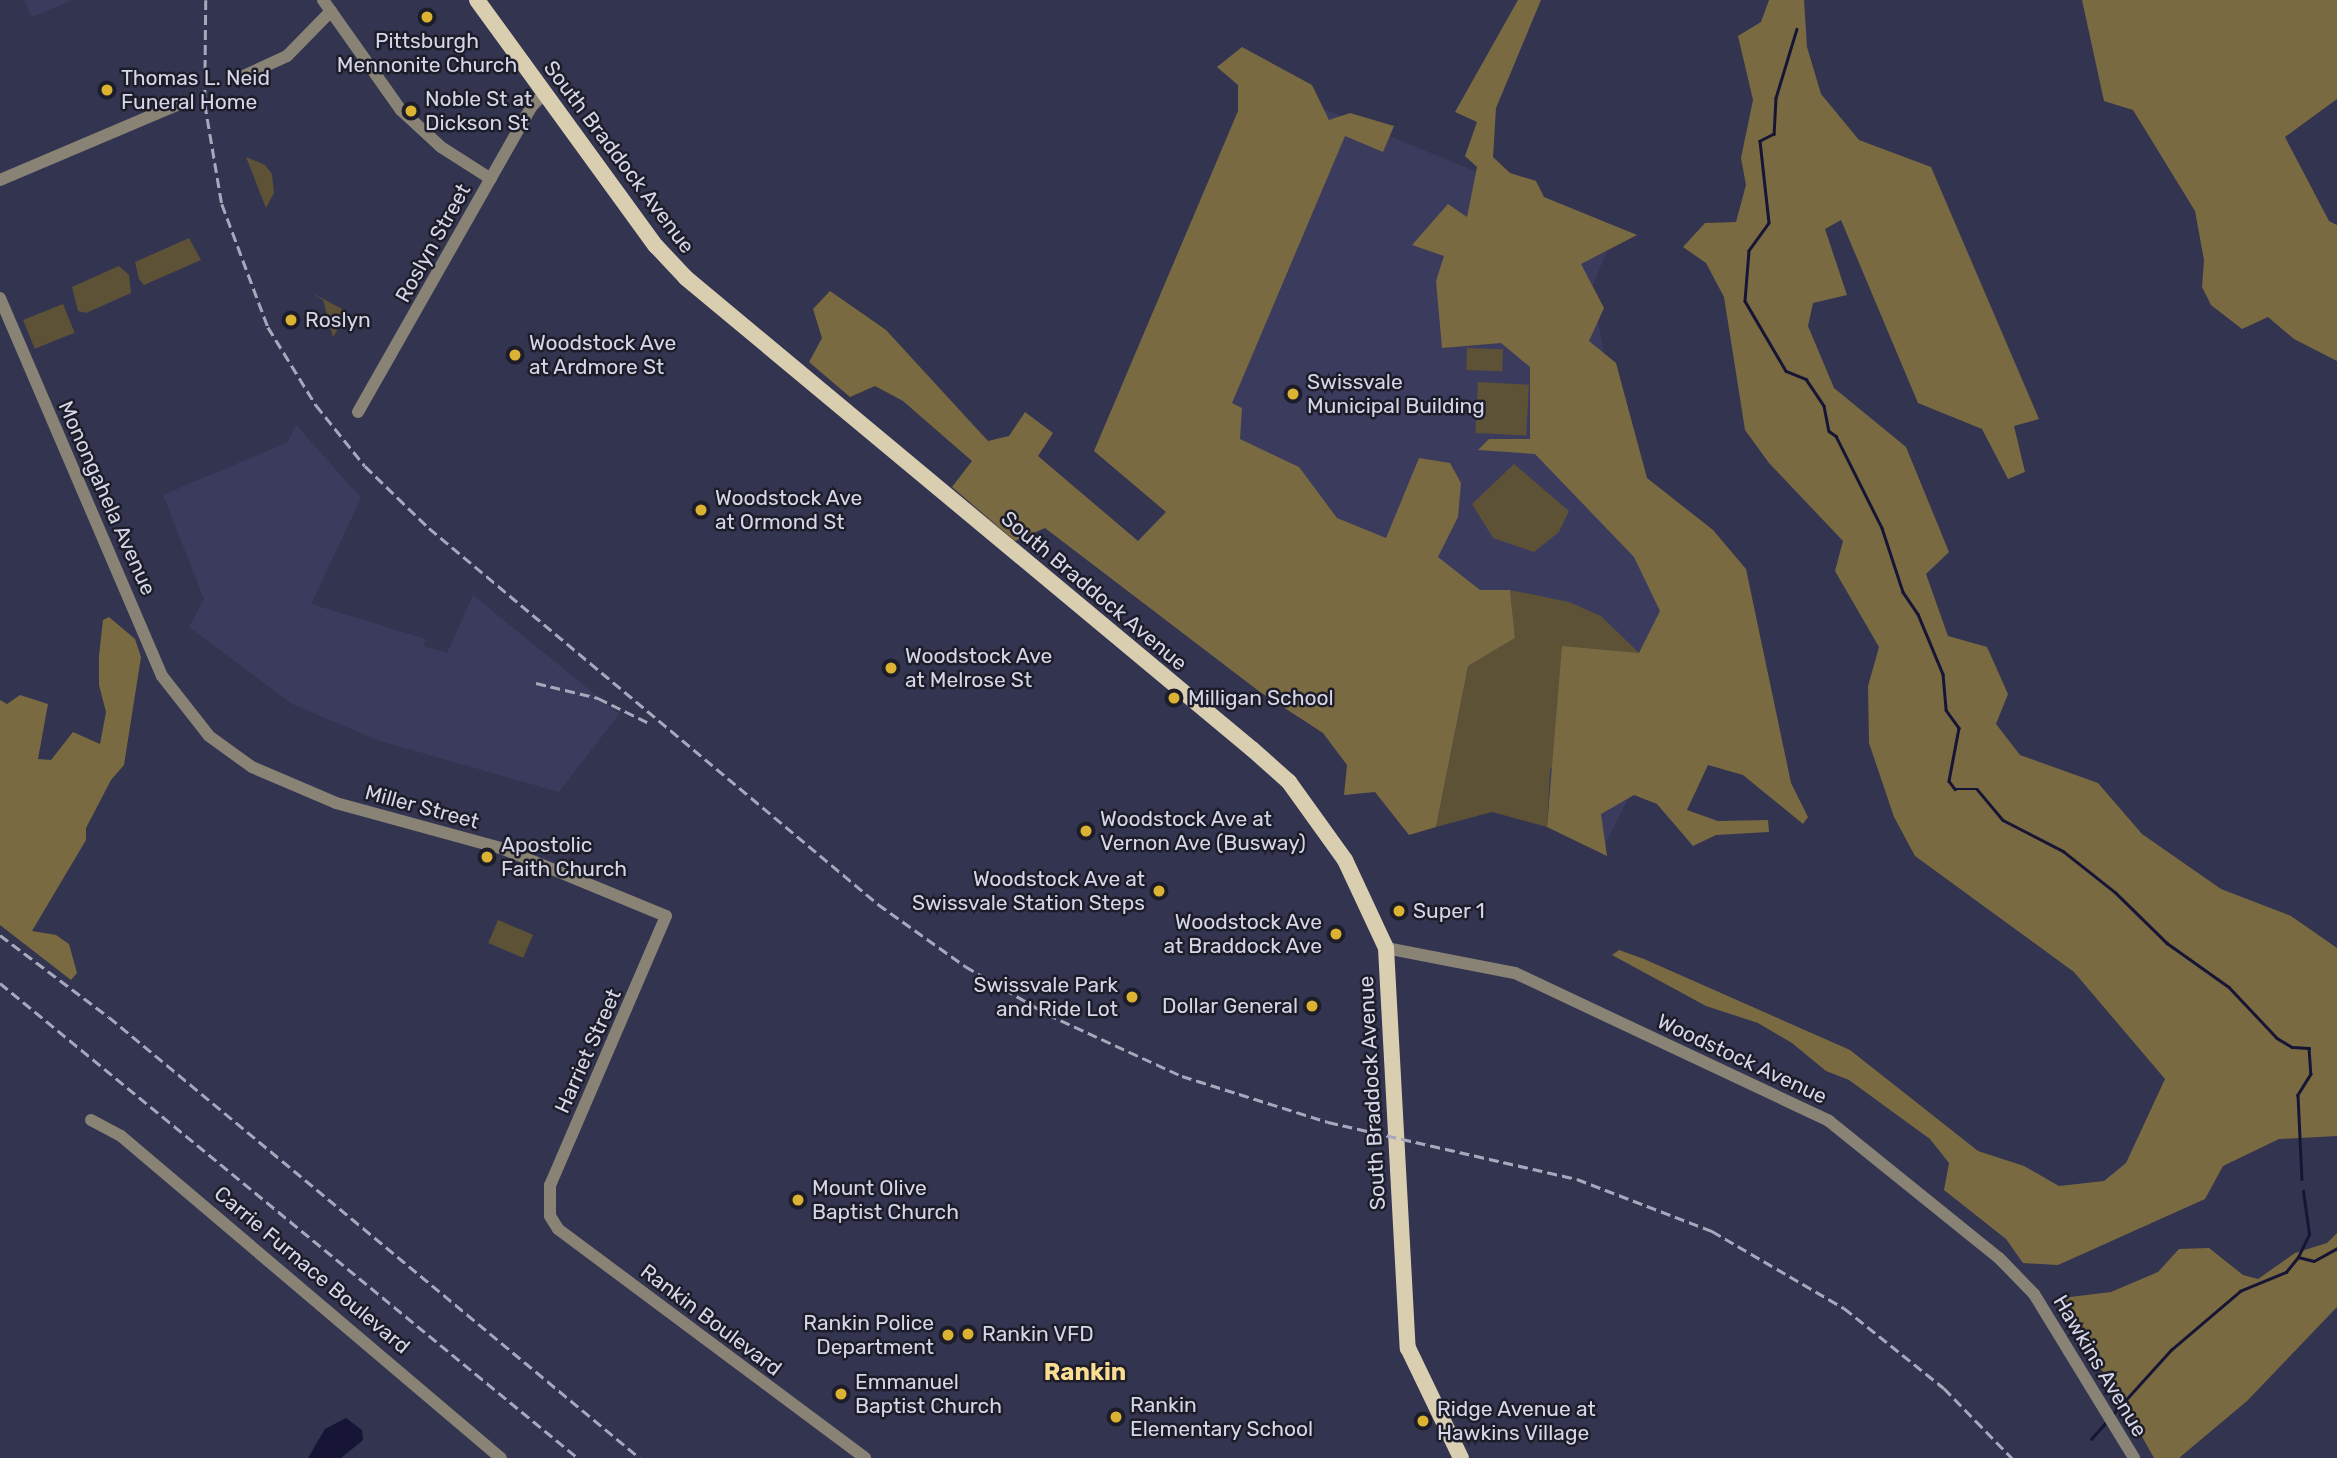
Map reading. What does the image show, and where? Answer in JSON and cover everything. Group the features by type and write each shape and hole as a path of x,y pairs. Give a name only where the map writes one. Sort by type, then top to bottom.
{"main road":[{"name":"South Braddock Avenue","path":"477,0 656,246 686,278 1289,782 1345,860 1385,948 1408,1348 1461,1458"}],"street":[{"path":"323,0 401,110 441,147 491,179"},
{"path":"237,79 287,56 331,11"},
{"name":"Roslyn Street","path":"358,412 531,107 543,94"},
{"path":"0,180 184,102"},
{"name":"Monongahela Avenue","path":"0,298 162,676 184,709"},
{"name":"Miller Street","path":"184,709 209,736 252,768 397,823 501,848 666,916"},
{"name":"Harriet Street","path":"547,1202 550,1185 666,916"},
{"name":"Woodstock Avenue","path":"1385,948 1515,973 1829,1121 1960,1225 2037,1299"},
{"name":"Carrie Furnace Boulevard","path":"91,1120 121,1136 501,1458"},
{"name":"Rankin Boulevard","path":"547,1202 558,1229 865,1458"},
{"name":"Hawkins Avenue","path":"2037,1299 2134,1458"}],"shaded area":[{"path":"24,0 72,0 32,17"},
{"path":"1518,0 1541,0 1496,108 1493,157 1510,173 1536,181 1544,197 1637,235 1581,264 1604,308 1589,341 1616,363 1647,478 1713,530 1746,569 1791,783 1808,817 1803,824 1743,775 1708,765 1687,810 1718,821 1768,820 1769,832 1716,835 1693,846 1657,804 1634,795 1601,814 1607,856 1547,827 1562,646 1639,653 1660,611 1634,557 1535,454 1478,450 1489,439 1530,439 1530,367 1501,343 1442,348 1436,281 1444,256 1412,245 1448,204 1467,217 1477,167 1465,156 1477,122 1455,112"},
{"path":"1769,0 1804,0 1807,47 1821,94 1859,140 1931,167 2039,419 2014,426 2025,472 2008,479 1982,429 1918,403 1841,220 1825,229 1847,295 1813,303 1808,326 1834,388 1906,447 1949,552 1926,574 1948,636 1987,647 2008,694 1996,724 2020,755 2098,783 2142,834 2221,889 2291,916 2337,948 2337,1136 2279,1139 2223,1166 2205,1199 2058,1265 2023,1263 2006,1239 1944,1190 1949,1163 1930,1139 1849,1080 1826,1071 1792,1043 1758,1023 1706,1006 1612,955 1619,950 1644,959 1850,1050 1978,1151 2024,1166 2059,1186 2104,1181 2126,1163 2165,1079 2074,972 1915,856 1894,817 1869,743 1868,686 1879,647 1835,571 1843,541 1769,463 1745,430 1724,297 1706,263 1683,247 1705,223 1736,222 1746,185 1741,158 1753,100 1738,36 1761,22"},
{"path":"2082,0 2337,0 2337,99 2285,137 2329,221 2337,225 2337,361 2294,339 2268,317 2242,329 2211,305 2202,287 2204,260 2195,211 2133,110 2104,101"},
{"path":"1242,47 1312,85 1329,120 1350,113 1394,126 1383,152 1345,136 1232,403 1242,408 1240,439 1299,467 1337,518 1386,538 1419,458 1450,463 1461,483 1458,517 1438,557 1480,590 1510,590 1515,638 1468,666 1436,827 1409,835 1375,792 1344,795 1347,765 1323,733 1260,692 1045,528 1015,541 952,487 972,461 903,401 875,386 850,397 809,362 822,338 813,309 830,291 886,330 988,441 1009,436 1025,412 1053,433 1038,456 1138,541 1166,512 1094,451 1238,111 1238,85 1217,67"},
{"path":"1268,86 1615,229 1592,289 1632,504 1724,610 1603,848 1116,463"},
{"path":"246,157 265,165 272,174 274,193 266,208"},
{"path":"189,238 201,260 144,285 139,279 135,262"},
{"path":"119,266 129,275 131,293 86,313 78,311 72,287"},
{"path":"310,292 348,312 333,337 323,300"},
{"path":"63,304 75,333 35,349 23,320"},
{"path":"1467,348 1503,349 1502,371 1466,370"},
{"path":"1478,382 1529,385 1526,436 1475,433"},
{"path":"296,425 361,498 311,604 426,639 423,646 447,653 473,595 619,714 559,792 377,740 292,704 189,627 204,599 163,495 288,442"},
{"path":"1514,464 1569,511 1559,532 1534,552 1493,538 1472,504"},
{"path":"1510,590 1569,602 1601,616 1639,653 1550,770 1547,827 1492,812 1436,827 1468,666 1515,638"},
{"path":"109,617 135,639 141,657 124,765 111,780 86,828 86,840 32,931 56,935 69,944 77,973 71,980 0,925 0,700 7,704 20,695 48,704 38,759 51,760 73,732 100,744 106,712 99,685 99,656 103,620"},
{"path":"498,920 533,935 523,958 488,943"},
{"path":"2337,1233 2337,1307 2247,1401 2179,1458 2154,1458 2114,1387 2072,1329 2062,1298 2111,1292 2158,1272 2179,1249 2209,1248 2243,1275 2258,1279 2295,1253 2327,1243"},
{"path":"346,1418 362,1430 363,1440 341,1458 308,1458 325,1429"}],"waterway":[{"path":"1797,29 1776,98 1774,134 1760,141 1769,223 1749,251 1745,301 1786,371 1806,379 1824,406 1829,431 1836,436 1882,528 1903,592 1918,614 1943,674 1946,710 1959,728 1949,781 1955,789 1977,789 2003,820 2063,851 2115,892 2167,943 2229,987 2277,1038 2292,1047 2309,1048 2311,1074 2298,1095 2302,1179"},
{"path":"2298,1257 2309,1234 2303,1191"},
{"path":"2112,1415 2171,1350 2240,1291 2286,1272 2298,1257 2314,1261 2337,1248"},
{"path":"2091,1439 2108,1420"}],"railway":[{"path":"206,0 205,104 222,204 268,327 316,405 365,466 429,528 878,904 965,966 1047,1014 1182,1076 1328,1122 1577,1179 1712,1231 1844,1308 1944,1388 2012,1458"},
{"path":"536,683 598,698 649,723"},
{"path":"0,935 109,1017 640,1458"},
{"path":"0,983 578,1458"}],"place":[{"name":"Pittsburgh Mennonite Church","path":"427,17"},
{"name":"Thomas L. Neid Funeral Home","path":"107,90"},
{"name":"Noble St at Dickson St","path":"411,111"},
{"name":"Roslyn","path":"291,320"},
{"name":"Woodstock Ave at Ardmore St","path":"515,355"},
{"name":"Swissvale Municipal Building","path":"1293,394"},
{"name":"Woodstock Ave at Ormond St","path":"701,510"},
{"name":"Woodstock Ave at Melrose St","path":"891,668"},
{"name":"Milligan School","path":"1174,698"},
{"name":"Woodstock Ave at Vernon Ave (Busway)","path":"1086,831"},
{"name":"Apostolic Faith Church","path":"487,857"},
{"name":"Woodstock Ave at Swissvale Station Steps","path":"1159,891"},
{"name":"Super 1","path":"1399,911"},
{"name":"Woodstock Ave at Braddock Ave","path":"1336,934"},
{"name":"Swissvale Park and Ride Lot","path":"1132,997"},
{"name":"Dollar General","path":"1312,1006"},
{"name":"Mount Olive Baptist Church","path":"798,1200"},
{"name":"Rankin VFD","path":"968,1334"},
{"name":"Rankin Police Department","path":"948,1335"},
{"name":"Emmanuel Baptist Church","path":"841,1394"},
{"name":"Rankin Elementary School","path":"1116,1417"},
{"name":"Ridge Avenue at Hawkins Village","path":"1423,1421"}],"district":[{"name":"Rankin","path":"1085,1373"}]}
